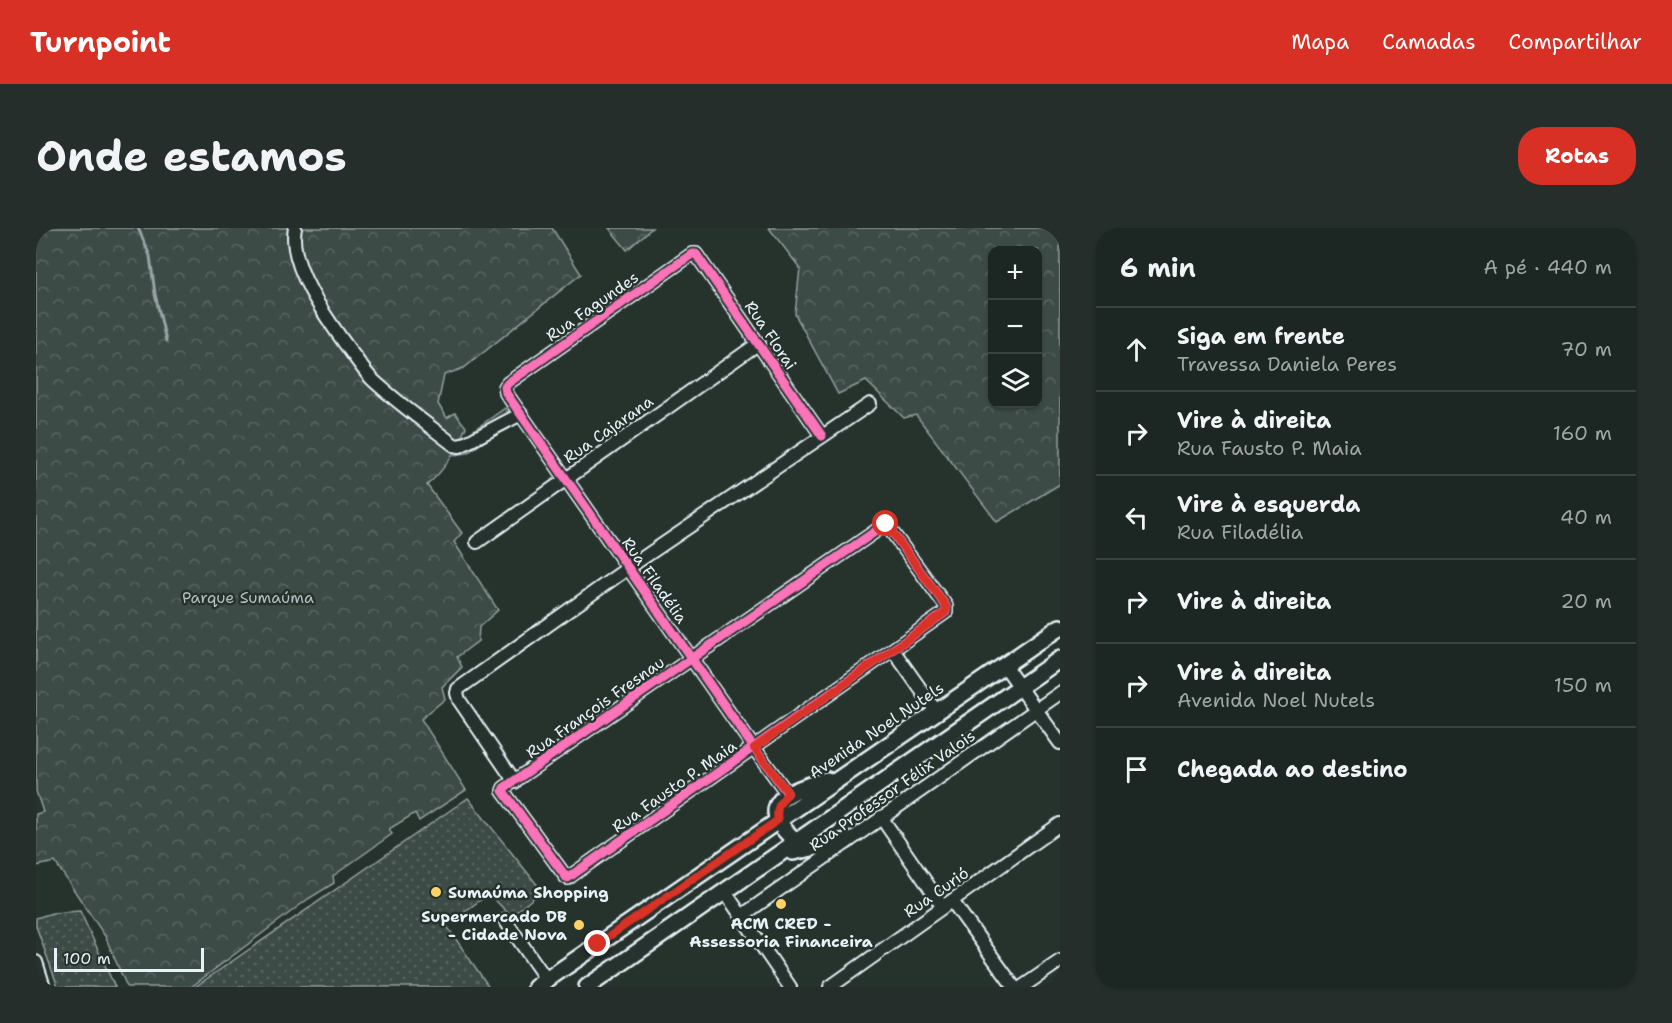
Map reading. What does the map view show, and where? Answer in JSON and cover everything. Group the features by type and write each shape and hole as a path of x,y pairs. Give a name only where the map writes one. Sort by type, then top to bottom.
{"main road":[{"name":"Avenida Noel Nutels","path":"541,983 1060,627"},
{"path":"587,987 778,855 800,846 1060,659"},
{"path":"800,846 778,820 776,813 778,807 788,793 844,774"},
{"path":"800,846 846,841"}],"street":[{"path":"295,228 298,262 324,314 371,380 454,445 460,446 521,414"},
{"name":"Rua Florai","path":"693,254 698,256 822,436"},
{"name":"Rua Fagundes","path":"508,383 693,254"},
{"name":"Rua Cajarana","path":"477,542 759,343"},
{"name":"Rua Filadélia","path":"508,383 505,387 506,393 754,748 788,793"},
{"path":"515,782 459,700 458,689 628,568 870,404"},
{"name":"Rua Fausto P. Maia","path":"503,791 568,878 754,748 946,612 946,606 887,526 883,525"},
{"name":"Rua François Fresnau","path":"503,791 504,788 883,525"},
{"path":"893,650 936,711"},
{"path":"1004,665 1060,743"},
{"name":"Rua Professor Félix Valois","path":"743,915 1060,693"},
{"path":"881,817 1014,987"},
{"name":"Rua Curió","path":"830,987 1060,824"},
{"path":"797,876 800,846"},
{"path":"725,892 743,915 790,987"},
{"path":"505,920 541,983"},
{"path":"1022,987 1060,961"},
{"path":"36,962 44,987"}],"green space":[{"name":"Parque Sumaúma","path":"36,228 552,228 581,274 464,368 444,375 438,404 447,418 455,413 466,427 450,459 427,485 462,533 454,542 498,610 479,627 478,641 457,657 462,667 442,687 445,699 421,719 466,790 419,821 415,813 389,829 392,834 333,876 334,883 308,899 191,987 127,987 105,936 55,862 36,866 36,814 43,812 36,791"},
{"path":"609,228 652,228 627,250"},
{"path":"769,228 1060,228 1060,484 997,522 916,415 904,418 866,381 838,394 795,314 800,268"},
{"path":"505,408 514,422 467,453 454,455 460,440"},
{"name":"Sumaúma Shopping","path":"468,798 542,891 511,916 489,894 446,925 489,987 195,987"},
{"path":"80,911 115,987 58,987 36,926 36,918 52,913"}],"waterway":[{"path":"138,228 150,256 155,294 166,341"}],"cycle path":[{"path":"787,793 506,393 505,387 692,254 696,254 822,436"},
{"path":"886,524 946,606 946,612 568,878 566,877 503,791 504,788 886,524"}],"place":[{"name":"Sumaúma Shopping","path":"436,892"},
{"name":"ACM CRED - Assessoria Financeira","path":"781,904"},
{"name":"Supermercado DB - Cidade Nova","path":"579,925"}],"route":[{"path":"598,944 778,820 776,813 778,807 788,793 754,748 946,612 946,606 886,524"}]}
